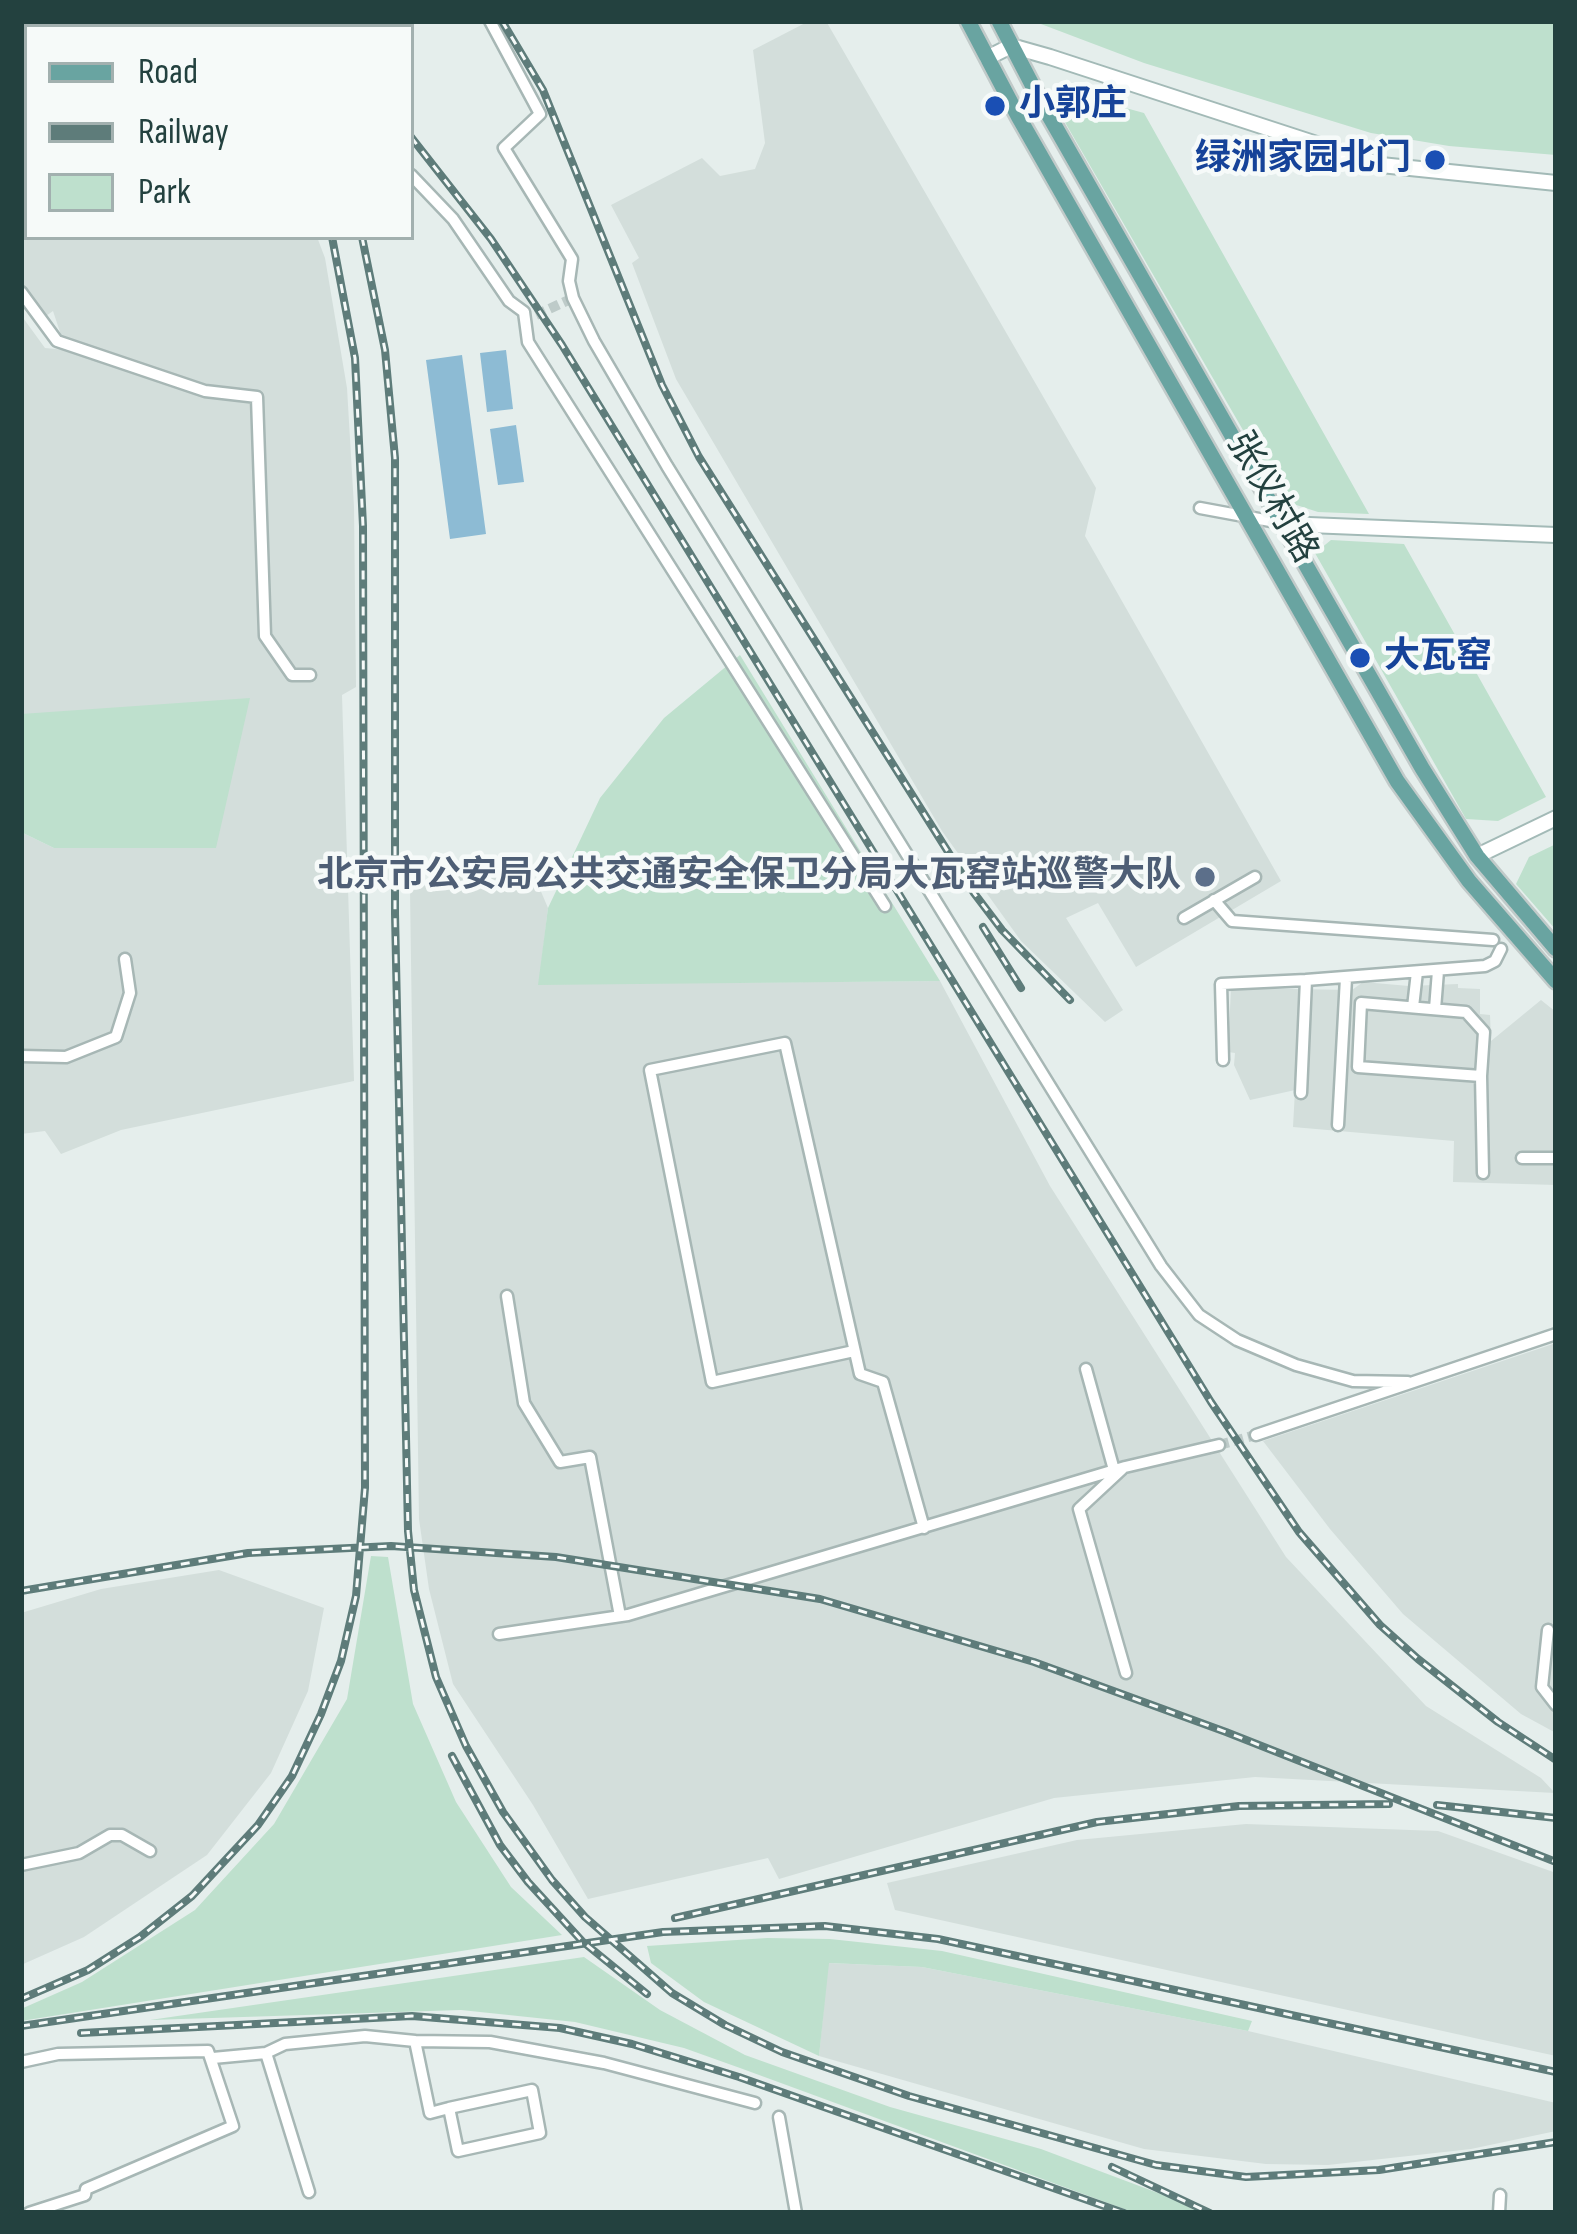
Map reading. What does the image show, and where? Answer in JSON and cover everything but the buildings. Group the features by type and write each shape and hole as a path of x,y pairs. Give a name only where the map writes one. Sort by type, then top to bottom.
{"main road":[{"name":"张仪村路","path":"968,21 1397,781 1469,881 1556,981"},
{"name":"张仪村路","path":"999,21 1422,768 1477,856 1556,949"}],"street":[{"path":"490,21 540,114 505,148 572,259 573,298 594,341 1161,1266 1199,1315 1237,1340 1296,1365 1353,1381 1408,1382"},
{"path":"987,58 1011,46 1366,161 1435,173 1556,183"},
{"path":"414,178 453,219 509,301 530,314 527,342 885,906"},
{"path":"21,292 57,341 205,392 257,397 266,636 292,675 310,675"},
{"path":"1201,508 1284,524 1556,535"},
{"path":"1477,856 1556,818"},
{"path":"1184,918 1255,877"},
{"path":"1214,900 1232,921 1497,945 1495,961 1485,966 1221,984 1223,1060"},
{"path":"21,1056 67,1057 116,1037 130,993 125,959"},
{"path":"1435,1009 1438,971"},
{"path":"1414,1007 1417,972"},
{"path":"1338,1125 1346,978"},
{"path":"1301,1094 1306,980"},
{"path":"1481,1076 1358,1066 1361,1003 1466,1012 1484,1032 1484,1173"},
{"path":"854,1351 712,1382 650,1070 785,1042 860,1374 883,1382 924,1528"},
{"path":"1522,1158 1556,1158"},
{"path":"507,1296 524,1403 560,1462 590,1457 620,1616"},
{"path":"1256,1435 1556,1334"},
{"path":"1086,1369 1119,1469"},
{"path":"499,1634 620,1616 1119,1469 1220,1445"},
{"path":"1119,1469 1078,1509 1126,1673"},
{"path":"1548,1630 1542,1687 1556,1705"},
{"path":"21,1864 79,1853 110,1835 122,1835 150,1851"},
{"path":"213,2058 365,2036 490,2042 604,2063 755,2103"},
{"path":"415,2041 430,2113 449,2108 532,2090 540,2133 458,2151 449,2108"},
{"path":"21,2062 58,2054 208,2051 233,2126 86,2189 85,2195 29,2213"},
{"path":"266,2053 308,2192"},
{"path":"779,2117 796,2213"},
{"path":"1499,2213 1500,2195"}],"shaded area":[{"path":"21,21 216,21 218,24 24,24 24,240 318,240 347,388 354,507 356,687 342,695 354,1081 121,1130 61,1154 45,1131 21,1134 21,832 54,848 21,715 21,315 45,348 66,350 53,311 46,316 21,282"},
{"path":"809,21 826,21 1096,488 1085,536 1281,881 1136,967 1098,903 1066,918 1123,1010 1105,1022 1021,941 942,831 676,379 632,263 639,258 611,205 702,158 720,176 755,169 765,143 753,50"},
{"path":"525,854 548,908 539,984 940,981 1050,1186 1286,1557 1426,1706 1541,1778 1555,1793 1255,1777 1054,1798 779,1879 768,1858 588,1899 453,1684 429,1589 419,1519 410,890"},
{"path":"1363,982 1458,984 1458,988 1480,989 1480,1014 1490,1015 1491,1041 1541,1000 1556,1012 1556,1185 1453,1182 1454,1141 1293,1127 1295,1090 1250,1100 1234,1065 1235,1053 1228,1052 1231,988 1352,990"},
{"path":"1556,1343 1556,1733 1521,1714 1403,1614 1263,1441"},
{"path":"219,1570 324,1608 308,1691 271,1773 207,1855 84,1937 21,1965 21,1613 101,1589"},
{"path":"1246,1824 1438,1831 1556,1873 1556,2056 895,1910 887,1883 1077,1840"},
{"path":"828,1963 922,1967 1248,2031 1556,2103 1556,2131 1471,2149 1328,2165 1266,2164 1144,2149 819,2056"}],"green space":[{"path":"1033,21 1556,21 1556,155 1449,146 1371,133 1144,63"},
{"path":"1074,94 1144,113 1369,514 1318,512 1284,501 1055,105"},
{"path":"1331,540 1404,544 1546,797 1498,821 1466,819 1315,553"},
{"path":"740,655 940,981 538,985 548,908 600,798 664,718"},
{"path":"250,698 216,848 54,848 21,832 21,714"},
{"path":"1556,844 1556,930 1516,884 1529,857"},
{"path":"371,1556 388,1557 413,1704 456,1802 511,1887 562,1935 21,2021 21,2009 82,1982 195,1910 274,1824 347,1699"},
{"path":"830,1939 942,1951 1252,2021 1248,2031 922,1967 829,1963 819,2056 704,2002 651,1963 647,1946"},
{"path":"584,1957 660,2010 745,2055 890,2107 1041,2149 1199,2213 1135,2213 684,2048 575,2022 461,2010 150,2020"}],"water":[{"path":"506,350 513,409 487,412 480,353"},
{"path":"462,355 486,534 450,539 426,360"},
{"path":"516,425 524,482 498,485 490,429"}],"tunnel":[{"path":"536,315 573,298"},
{"path":"1219,1445 1256,1435"}],"railway":[{"path":"307,21 310,24"},
{"path":"502,21 543,90 662,385 699,457 974,893 1002,930 1070,1000"},
{"path":"414,141 491,239 562,345 1211,1402 1299,1532 1380,1625 1418,1659 1556,1760"},
{"path":"21,1999 88,1970 140,1937 192,1896 258,1825 292,1776 321,1714 341,1661 356,1596 365,1488 363,526 355,358 333,240"},
{"path":"363,240 385,350 395,458 395,914 408,1531 414,1590 436,1677 466,1746 503,1812 585,1917 672,1993 782,2052 909,2096 1156,2165 1246,2177 1379,2170 1556,2142"},
{"path":"983,927 1021,988"},
{"path":"21,1591 248,1553 391,1546 556,1557 820,1599 1034,1662 1556,1862"},
{"path":"452,1756 500,1845 528,1882 582,1941 647,1994"},
{"path":"675,1918 1097,1822 1239,1806 1389,1804"},
{"path":"1437,1805 1556,1818"},
{"path":"21,2026 663,1932 825,1926 938,1939 1556,2072"},
{"path":"81,2033 412,2016 560,2028 739,2077 1124,2213"},
{"path":"1112,2167 1210,2213"}],"place":[{"name":"小郭庄","path":"995,106"},
{"name":"绿洲家园北门","path":"1435,160"},
{"name":"大瓦窑","path":"1360,658"},
{"name":"北京市公安局公共交通安全保卫分局大瓦窑站巡警大队","path":"1205,877"}]}
